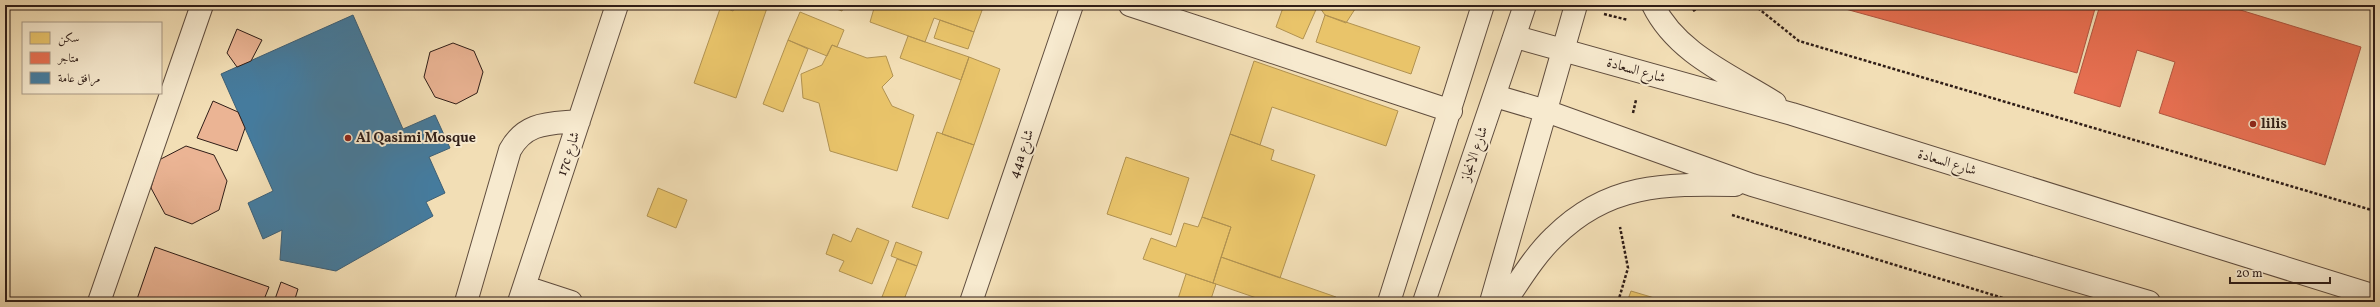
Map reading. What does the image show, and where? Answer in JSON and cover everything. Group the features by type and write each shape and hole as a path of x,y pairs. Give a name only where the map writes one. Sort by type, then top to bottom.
{"street":[{"path":"99,302 202,5"},
{"name":"44a شارع","path":"972,302 1072,5"},
{"path":"1130,5 1451,111"},
{"path":"1389,302 1451,111 1483,5"},
{"name":"شارع الانجاز","path":"1424,302 1516,37 1525,5"},
{"path":"1491,302 1576,5"},
{"path":"1653,5 1668,27 1705,62 1740,80 1792,114"},
{"name":"17c شارع","path":"522,294 580,121 612,7"},
{"name":"شارع السعادة","path":"1516,37 1792,114 2375,296"},
{"path":"1495,96 1546,111 1752,185 2149,302"},
{"path":"466,302 510,150 515,140 532,127 580,121"},
{"path":"1505,302 1554,237 1582,214 1614,197 1648,187 1684,184 1752,185"},
{"path":"522,294 571,302"}],"path":[{"path":"1754,5 1799,41 2375,211"},
{"path":"1726,213 2016,302"}],"building: سكن":[{"path":"735,5 768,5 736,98 694,83 721,6 733,11"},
{"path":"825,5 844,5 842,11"},
{"path":"875,5 984,5 974,32 934,18 925,42 870,22"},
{"path":"1284,5 1318,5 1303,39 1276,27"},
{"path":"1318,5 1357,6 1346,23 1325,15"},
{"path":"800,12 844,30 837,47 832,45 827,56 788,40"},
{"path":"1325,15 1420,47 1411,74 1316,42"},
{"path":"940,20 974,32 968,49 934,38"},
{"path":"908,36 969,57 961,80 900,58"},
{"path":"788,40 808,49 783,112 763,104"},
{"path":"832,45 867,58 886,56 893,76 882,87 892,106 914,115 897,171 830,151 819,103 803,98 801,74 822,65"},
{"path":"969,57 1000,69 974,145 942,134"},
{"path":"1254,61 1398,111 1386,146 1272,107 1260,145 1230,134"},
{"path":"937,132 974,145 948,219 912,207"},
{"path":"1230,134 1274,150 1271,160 1315,175 1280,278 1221,257 1231,227 1202,217"},
{"path":"1126,157 1189,178 1171,235 1107,214"},
{"path":"658,188 687,200 676,228 647,216"},
{"path":"1202,217 1231,227 1213,283 1143,259 1151,238 1176,247 1184,223 1198,227"},
{"path":"857,228 889,241 872,284 839,271 844,261 826,254 833,234 851,242"},
{"path":"896,242 922,252 917,266 891,256"},
{"path":"1221,257 1336,297 1335,302 1268,302 1213,283"},
{"path":"897,259 917,266 903,302 880,302"},
{"path":"1186,274 1216,284 1210,302 1177,302"},
{"path":"1631,291 1668,302 1627,302"}],"building: متاجر":[{"path":"1831,5 2096,5 2077,73"},
{"path":"2100,5 2184,5 2190,7 2191,5 2224,5 2361,47 2325,165 2159,113 2175,62 2137,50 2120,107 2074,93"}],"building: مرافق عامة":[{"name":"Al Qasimi Mosque","path":"353,15 403,129 435,115 450,148 429,157 445,193 426,202 433,216 336,271 280,260 282,230 263,239 248,203 273,191 221,74"}],"building: أخرى":[{"path":"237,29 262,40 251,61 237,67 227,53"},
{"path":"453,43 474,51 483,72 477,93 456,104 435,97 424,77 430,52"},
{"path":"213,101 238,112 245,128 237,151 197,138"},
{"path":"186,146 214,155 227,181 219,210 192,224 165,214 151,188 159,160"},
{"path":"155,247 269,287 263,302 136,302"},
{"path":"281,282 298,289 294,302 274,302"}],"place":[{"name":"lilis","path":"2253,124"},
{"name":"Al Qasimi Mosque","path":"348,138"}]}
